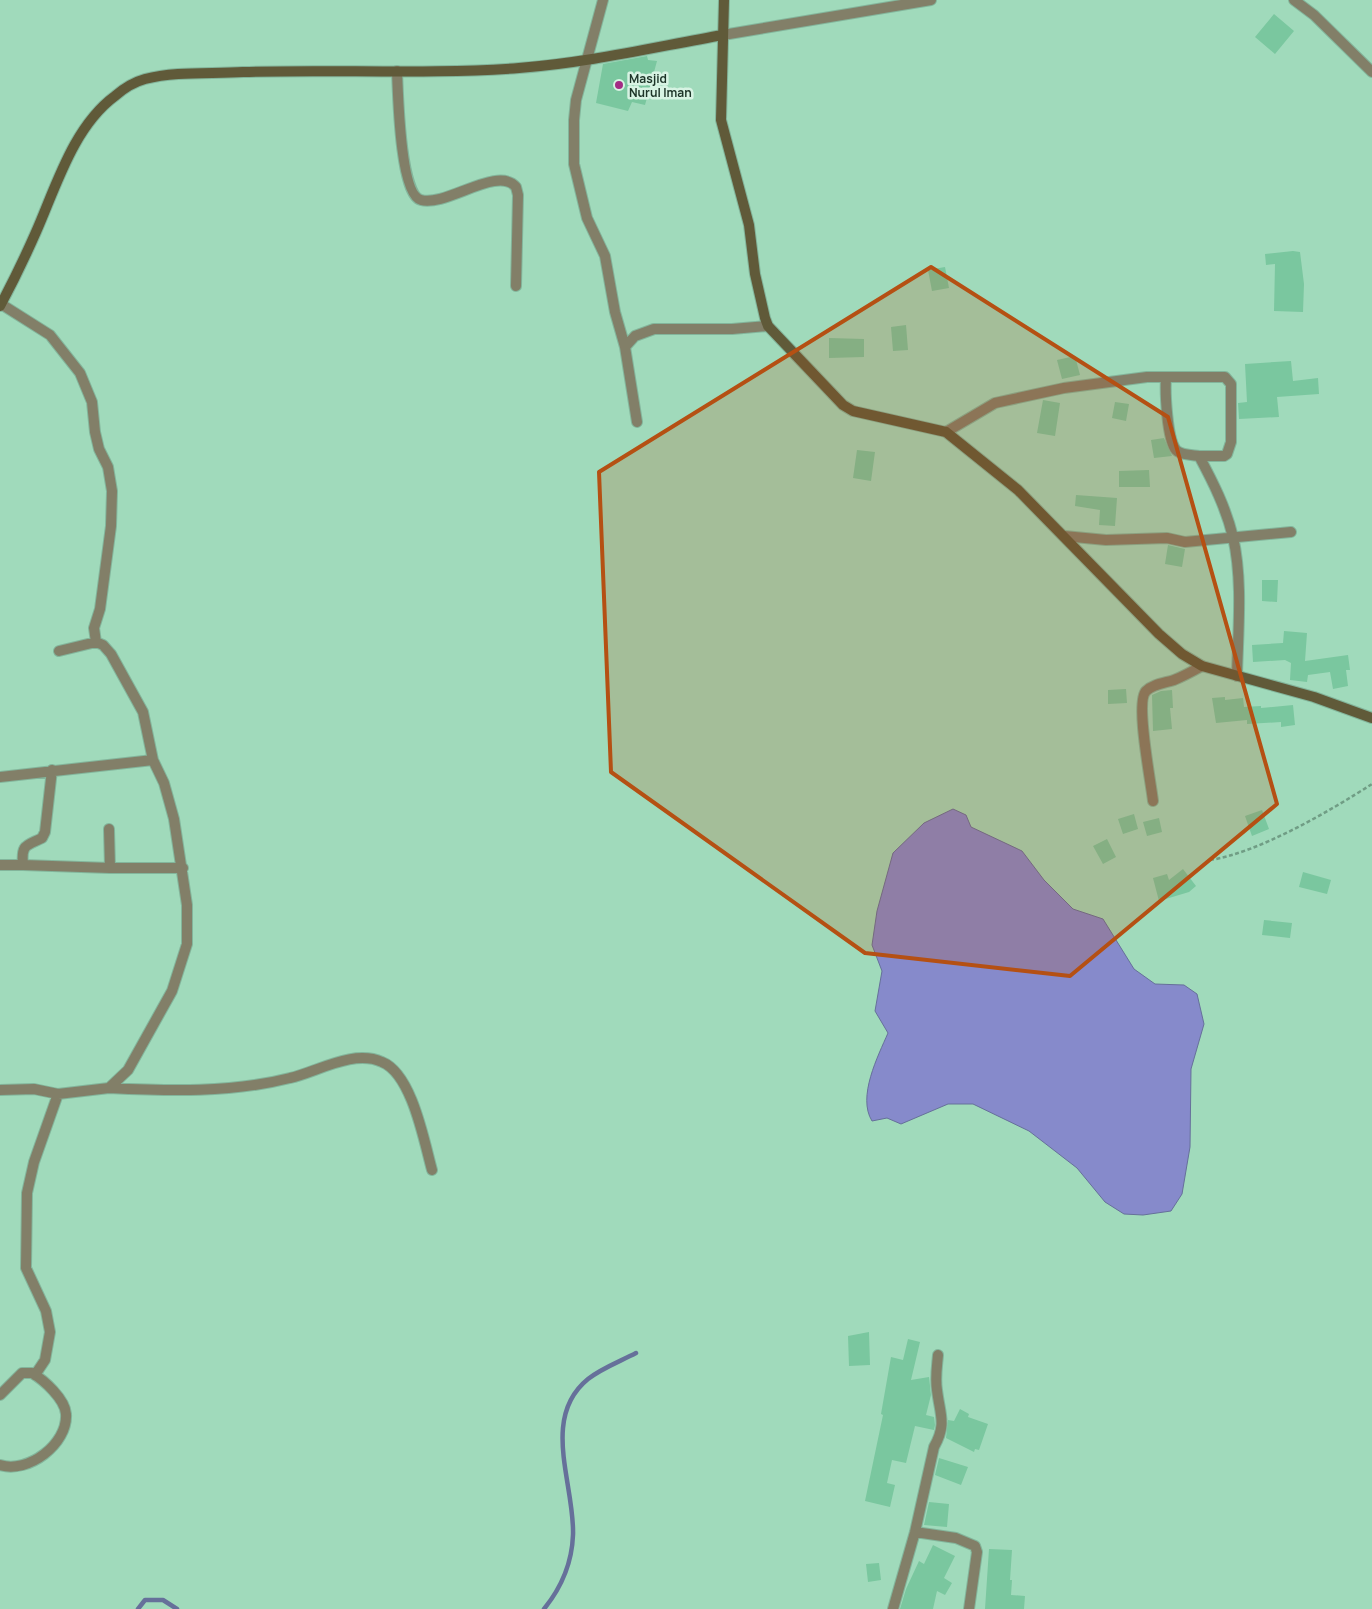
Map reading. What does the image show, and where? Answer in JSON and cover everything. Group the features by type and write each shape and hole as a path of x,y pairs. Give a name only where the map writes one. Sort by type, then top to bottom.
{"street":[{"path":"603,0 586,60 574,120 576,178 587,218 605,256 615,312 625,346 638,422"},
{"path":"724,0 721,120 748,225 755,274 768,326 844,405 853,411 946,432 991,466 1064,536 1159,634 1182,654 1202,666 1314,697 1372,718"},
{"path":"96,642 94,628 100,609 111,526 112,491 108,467 99,449 95,432 92,402 80,373 50,335 0,305 23,261 69,157 86,127 99,110 115,96 132,84 157,77 189,74 304,70 396,72 512,68 586,60 930,0"},
{"path":"1294,0 1314,15 1372,72"},
{"path":"396,72 405,168 410,187 416,198 436,200 492,181 509,181 516,187 518,195 516,286"},
{"path":"625,346 636,336 654,329 732,329 768,326"},
{"path":"946,432 995,403 1074,386 1147,378 1225,377 1229,379 1231,395 1231,442 1227,454 1219,457 1199,456 1181,453 1174,446 1166,406 1166,378"},
{"path":"1199,456 1218,492 1233,538 1238,610 1237,676"},
{"path":"1064,536 1106,540 1167,538 1185,542 1291,532"},
{"path":"59,651 96,642 103,645 111,654 143,712 153,760 169,800 183,868 188,927 187,944 178,975 169,998 128,1070 109,1088"},
{"path":"1153,801 1142,717 1142,698 1145,692 1153,686 1183,676 1202,666"},
{"path":"0,777 153,760"},
{"path":"23,866 25,846 28,842 42,838 45,832 52,770"},
{"path":"109,829 110,868"},
{"path":"0,865 183,868"},
{"path":"0,1090 34,1089 58,1094 109,1088 208,1089 260,1086 348,1061 377,1060 389,1066 395,1072 406,1090 417,1115 432,1170"},
{"path":"35,1375 45,1360 50,1332 46,1311 26,1268 28,1193 34,1162 58,1094"},
{"path":"893,1609 915,1532 934,1447 941,1435 943,1423 936,1384 938,1355"},
{"path":"0,1395 22,1373 28,1372 35,1375 64,1405 66,1412 64,1426 56,1442 33,1461 14,1466 0,1465"},
{"path":"915,1532 956,1538 975,1546 977,1552 969,1609"}],"path":[{"path":"1210,860 1229,857 1275,837 1342,803 1372,784"}],"highlighted area":[{"path":"931,267 1168,417 1277,804 1070,976 865,953 611,772 599,472"}],"water":[{"path":"953,809 966,815 971,827 1022,851 1044,880 1073,909 1103,919 1134,969 1155,984 1184,985 1197,994 1204,1024 1191,1069 1190,1147 1182,1194 1171,1211 1143,1215 1124,1214 1105,1202 1077,1168 1029,1131 973,1104 948,1104 901,1124 887,1118 872,1121 868,1111 868,1089 888,1033 875,1011 882,971 872,945 877,911 893,853 924,823"}],"building":[{"path":"1274,14 1294,31 1275,54 1255,37"},
{"path":"647,56 648,60 657,61 645,105 632,102 628,111 596,103 603,64"},
{"path":"1300,252 1304,284 1303,312 1274,311 1275,264 1266,265 1265,254"},
{"path":"945,267 949,288 932,291 928,270"},
{"path":"906,325 908,350 893,351 891,327"},
{"path":"829,338 864,339 864,357 829,358"},
{"path":"1075,356 1080,375 1062,379 1057,360"},
{"path":"1291,361 1293,381 1318,378 1319,394 1277,397 1279,417 1239,419 1238,403 1247,402 1245,364"},
{"path":"1043,400 1060,403 1055,436 1037,433"},
{"path":"1115,402 1129,404 1126,421 1112,418"},
{"path":"1164,438 1172,456 1154,458 1151,440"},
{"path":"857,450 875,452 871,481 853,478"},
{"path":"1149,470 1150,487 1119,487 1119,471"},
{"path":"1076,495 1117,498 1115,526 1099,525 1100,510 1075,506"},
{"path":"1168,545 1185,549 1182,567 1165,564"},
{"path":"1262,580 1278,580 1277,602 1262,601"},
{"path":"1284,631 1307,633 1305,661 1348,655 1350,670 1346,670 1348,686 1333,689 1330,672 1308,675 1307,682 1290,680 1291,663 1285,660 1253,662 1252,645 1283,643"},
{"path":"1126,689 1127,703 1108,704 1108,690"},
{"path":"1172,690 1173,708 1170,708 1172,729 1153,731 1152,695 1161,691"},
{"path":"1225,697 1225,700 1243,698 1244,707 1261,706 1261,708 1293,705 1295,725 1281,727 1281,722 1247,724 1247,720 1216,723 1212,698"},
{"path":"1262,810 1269,829 1252,836 1245,816"},
{"path":"1134,814 1138,829 1123,834 1118,819"},
{"path":"1159,818 1162,832 1147,836 1143,822"},
{"path":"1107,839 1116,857 1103,864 1093,846"},
{"path":"1183,869 1196,886 1189,892 1159,901 1153,878 1167,874 1169,880"},
{"path":"1303,872 1331,880 1327,894 1299,887"},
{"path":"1264,920 1292,923 1290,938 1262,935"},
{"path":"869,1332 870,1365 849,1366 848,1336"},
{"path":"908,1339 920,1342 911,1380 929,1377 931,1395 926,1415 934,1417 935,1425 934,1430 915,1426 906,1463 892,1460 887,1483 895,1485 890,1507 865,1501 883,1415 881,1414 891,1357 903,1360"},
{"path":"960,1409 969,1414 968,1417 988,1424 979,1450 975,1449 974,1452 946,1438 948,1420 954,1421"},
{"path":"939,1458 968,1467 961,1485 935,1475"},
{"path":"929,1502 949,1504 947,1527 924,1525"},
{"path":"933,1545 955,1556 944,1578 952,1583 945,1595 937,1591 933,1609 900,1609 906,1589 919,1561 924,1564"},
{"path":"989,1549 1012,1550 1011,1595 1025,1596 1024,1609 985,1609"},
{"path":"879,1563 881,1580 868,1582 866,1564"}],"waterway":[{"path":"544,1609 556,1592 565,1574 572,1545 572,1516 563,1453 563,1432 566,1413 574,1395 588,1379 605,1368 636,1353"},
{"path":"138,1609 145,1600 163,1600 177,1609"}],"place":[{"name":"Masjid Nurul Iman","path":"619,85"}]}
